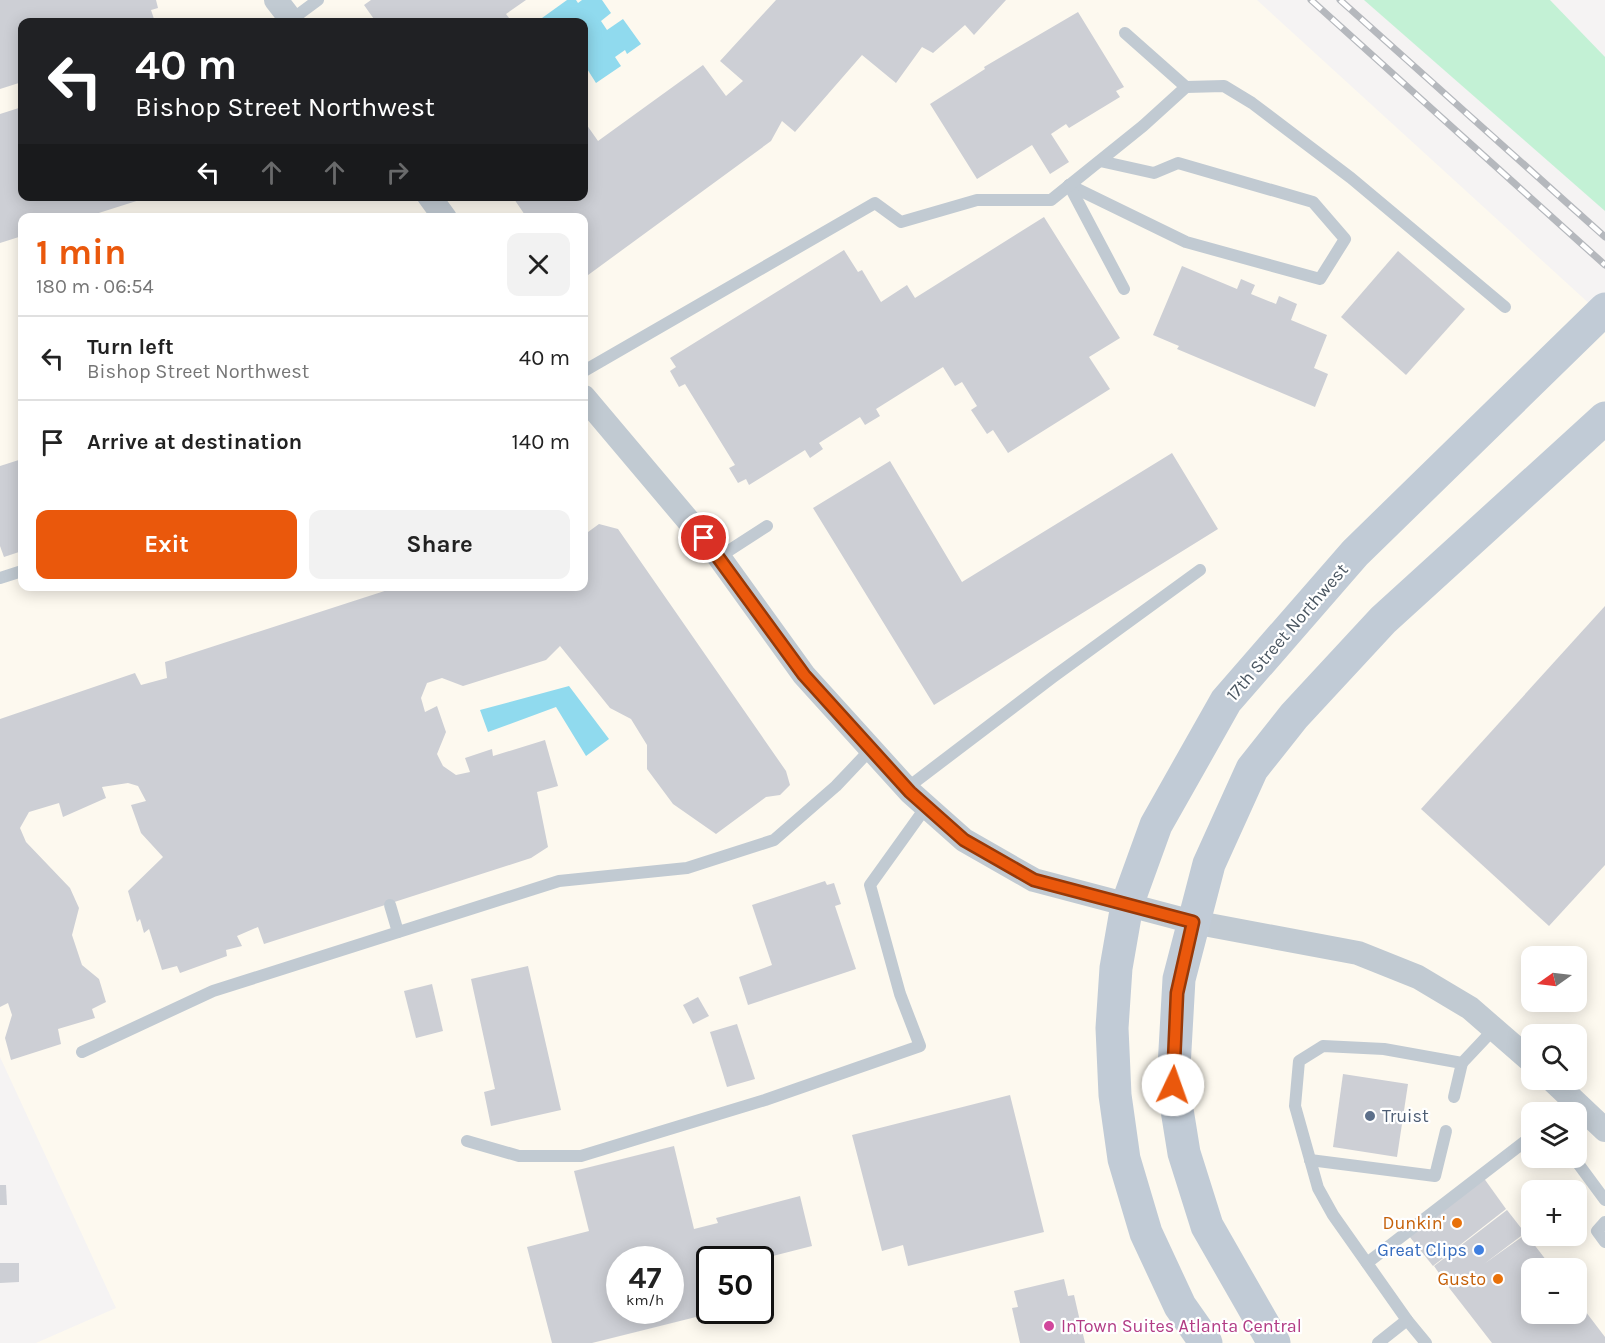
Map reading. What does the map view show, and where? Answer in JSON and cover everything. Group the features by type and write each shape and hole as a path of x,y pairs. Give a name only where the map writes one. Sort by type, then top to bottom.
{"main road":[{"name":"17th Street Northwest","path":"1206,1343 1180,1306 1146,1233 1124,1159 1115,1095 1112,1028 1116,968 1127,905 1156,825 1226,701 1264,657 1355,553 1605,309"},
{"path":"1274,1343 1207,1226 1184,1153 1173,1085 1177,993 1204,877 1252,769 1294,716 1383,620 1605,418"}],"street":[{"path":"276,0 290,18"},
{"path":"588,402 719,557 804,675 907,788 964,840 1034,880 1193,922 1358,954 1418,977 1470,1008 1521,1052"},
{"path":"1563,1090 1605,1130"}],"lane":[{"path":"296,18 318,0"},
{"path":"1125,33 1186,87"},
{"path":"588,369 875,203 901,222 977,200 1051,200 1186,87 1224,86 1252,103 1351,178 1505,307"},
{"path":"1069,185 1186,242 1320,279 1345,239 1313,202 1178,163 1154,173 1100,160"},
{"path":"1069,185 1124,289"},
{"path":"719,557 767,526"},
{"path":"907,788 1053,677 1200,570"},
{"path":"0,578 18,572"},
{"path":"82,1052 213,991 559,881 687,868 774,840 836,786 872,748"},
{"path":"467,1141 519,1156 581,1156 765,1100 920,1046 900,994 870,885 926,807"},
{"path":"390,904 398,932"},
{"path":"1454,1097 1462,1063 1494,1029"},
{"path":"1426,1343 1407,1320 1333,1215 1318,1188 1295,1106 1299,1061 1323,1046 1384,1049 1462,1063"},
{"path":"1310,1160 1435,1176 1446,1131"},
{"path":"1367,1263 1521,1144"},
{"path":"1581,1168 1605,1200"},
{"path":"1605,1222 1597,1231 1605,1242"},
{"path":"1378,1343 1407,1320"}],"shaded area":[{"path":"0,0 1257,0 1605,318 1605,1343 36,1343 116,1308 0,1057"}],"green space":[{"path":"1364,0 1550,0 1605,57 1605,211"}],"water":[{"path":"567,0 576,0 578,3 582,0 602,0 611,13 601,21 607,30 623,19 641,44 627,54 625,50 615,57 621,66 596,83 588,70 588,18 542,18"},
{"path":"569,686 609,739 586,756 556,707 488,732 480,710"}],"building":[{"path":"0,0 156,0 158,8 151,10 154,18 18,18 18,83 0,89"},
{"path":"371,0 526,0 506,14 509,18 373,18 364,5"},
{"path":"776,0 1006,0 974,35 965,25 933,53 922,47 896,83 862,55 795,132 782,121 771,141 588,275 588,213 524,213 515,201 588,201 588,127 598,141 703,65 726,96 743,81 720,61"},
{"path":"1078,12 1124,87 1116,91 1120,97 1069,128 1066,124 1051,134 1069,162 1050,174 1032,145 977,179 930,104 985,69 984,67"},
{"path":"18,108 18,201 136,201 99,213 18,213 18,237 0,243 0,114"},
{"path":"1044,217 1120,338 1089,357 1110,389 1008,453 993,430 987,434 971,410 977,406 962,382 955,386 943,367 876,409 880,416 865,425 860,417 819,443 823,449 810,458 805,450 749,485 746,479 738,483 729,468 735,465 685,384 679,387 670,371 676,367 670,358 844,250 858,272 862,270 881,302 907,285 915,298"},
{"path":"1398,251 1465,309 1406,375 1341,317"},
{"path":"1182,266 1237,289 1241,279 1255,285 1251,294 1276,304 1279,296 1297,304 1291,320 1327,335 1314,368 1328,374 1315,407 1177,349 1179,346 1153,335"},
{"path":"1172,453 1218,529 934,705 813,508 890,461 962,582"},
{"path":"18,460 18,552 4,557 0,546 0,466"},
{"path":"599,524 618,529 786,771 790,785 780,795 766,797 716,834 673,804 647,769 647,745 631,719 610,708 560,646 546,660 463,686 442,678 427,683 421,698 425,712 437,706 446,732 437,754 443,766 456,775 470,772 465,758 492,749 493,756 545,740 558,786 537,792 548,847 531,858 264,944 258,927 237,936 242,946 226,950 227,956 180,973 177,966 162,970 149,929 144,933 140,919 137,922 128,891 163,857 141,833 131,805 146,801 138,786 128,783 102,787 106,798 63,817 59,803 29,812 20,828 26,842 70,888 79,908 72,935 82,965 99,979 106,1002 92,1009 95,1018 58,1029 61,1044 11,1060 5,1038 12,1015 8,1003 0,1007 0,719 135,673 141,685 167,678 165,662 385,591 588,591 588,532"},
{"path":"1605,606 1605,865 1549,926 1421,809"},
{"path":"825,881 827,885 834,883 841,904 835,906 856,969 748,1005 739,977 772,965 752,905"},
{"path":"528,966 561,1110 491,1126 484,1092 495,1089 471,979"},
{"path":"432,984 443,1031 416,1038 404,991"},
{"path":"698,997 709,1016 693,1024 683,1005"},
{"path":"737,1024 755,1079 727,1087 710,1032"},
{"name":"Truist","path":"1343,1074 1408,1084 1397,1157 1333,1147"},
{"path":"1010,1095 1044,1232 908,1266 903,1245 882,1251 852,1135"},
{"path":"674,1146 694,1229 718,1223 716,1218 800,1196 812,1246 774,1256 774,1246 696,1246 696,1317 684,1320 684,1246 606,1246 606,1324 668,1324 592,1343 552,1343 527,1247 589,1231 574,1171"},
{"name":"Dunkin'","path":"1483,1177 1506,1209 1433,1266 1409,1236"},
{"path":"0,1185 6,1185 7,1205 0,1205"},
{"path":"1507,1210 1521,1228 1521,1236 1484,1264 1521,1238 1521,1246 1535,1246 1545,1258 1521,1258 1521,1324 1587,1324 1587,1313 1605,1337 1605,1343 1492,1343 1434,1266"},
{"path":"0,1263 19,1263 19,1282 0,1283"},
{"name":"InTown Suites Atlanta Central","path":"1064,1279 1068,1296 1074,1295 1085,1343 1020,1343 1012,1308 1018,1307 1014,1291"}],"railway":[{"path":"1311,0 1605,265"},
{"path":"1340,0 1605,237"}],"place":[{"name":"Truist","path":"1370,1116"},
{"name":"Dunkin'","path":"1457,1223"},
{"name":"Great Clips","path":"1479,1250"},
{"name":"Gusto","path":"1498,1279"},
{"name":"InTown Suites Atlanta Central","path":"1049,1326"}],"route":[{"path":"704,538 804,675 910,792 964,840 1034,880 1193,922 1177,993 1173,1085"}]}
